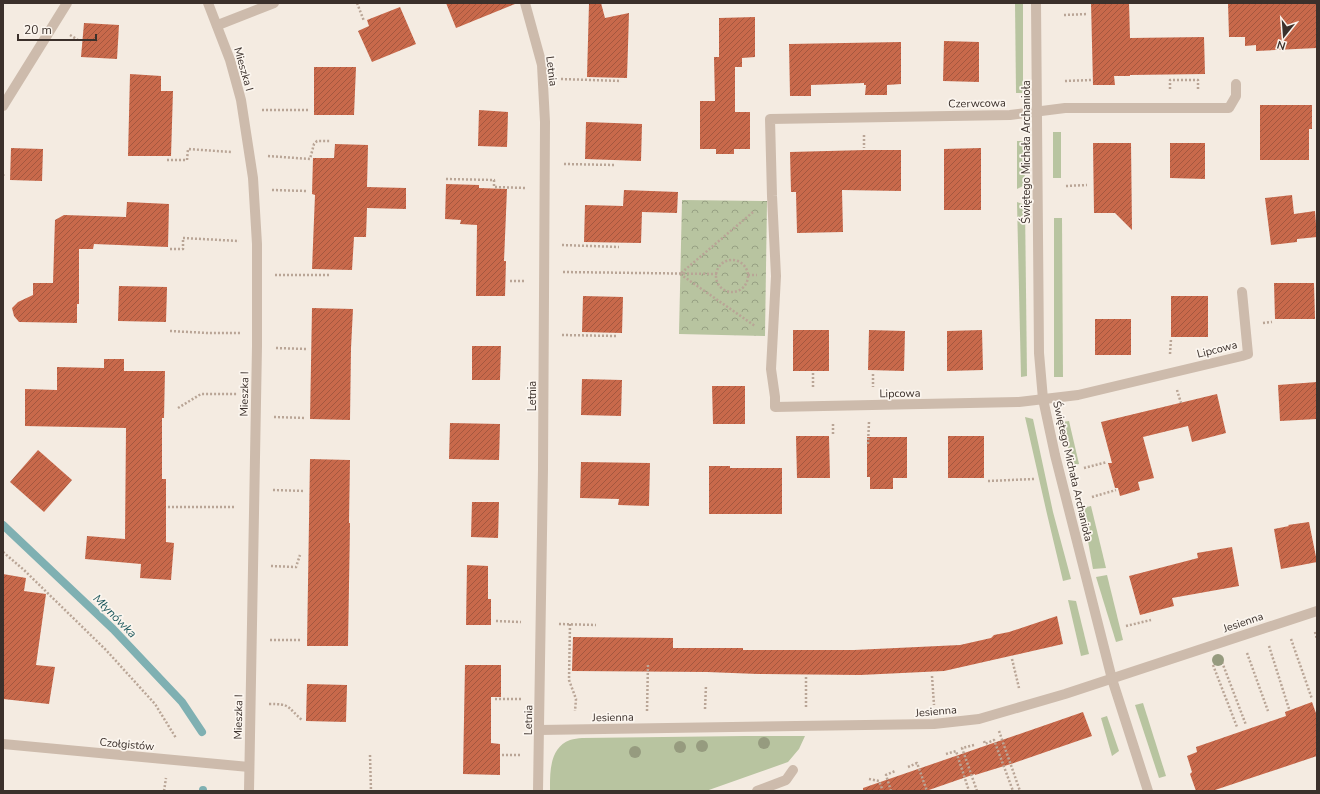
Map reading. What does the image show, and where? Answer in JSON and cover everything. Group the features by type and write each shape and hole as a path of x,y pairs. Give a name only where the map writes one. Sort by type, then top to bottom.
{"street":[{"path":"3,106 67,3"},
{"name":"Mieszka I","path":"208,3 218,25 230,60 241,100 253,178 258,260 249,791"},
{"path":"218,25 274,3"},
{"name":"Letnia","path":"524,3 542,65 545,122 541,622 538,791"},
{"name":"Świętego Michała Archanioła","path":"1036,3 1039,353 1043,399 1055,455 1112,679 1148,791"},
{"name":"Czerwcowa","path":"770,119 1010,115 1065,108 1229,108 1236,96 1236,84"},
{"name":"Lipcowa","path":"770,119 776,276 771,369 775,407 1019,402 1078,395 1248,354 1242,292"},
{"name":"Jesienna","path":"539,730 934,724 976,719 1072,692 1317,611"},
{"name":"Czołgistów","path":"3,744 249,767"},
{"path":"757,791 786,780 793,770"}],"path":[{"path":"357,3 364,21"},
{"path":"1064,15 1088,14"},
{"path":"558,79 621,81"},
{"path":"1065,81 1091,80"},
{"path":"261,110 309,110"},
{"path":"267,156 310,159 314,144 317,141 331,142"},
{"path":"167,160 187,160 188,149 231,152"},
{"path":"560,163 615,165"},
{"path":"446,178 494,180 494,187 545,189"},
{"path":"1066,186 1087,185"},
{"path":"271,190 307,191"},
{"path":"680,274 772,196"},
{"path":"170,249 183,249 183,238 240,241 240,233"},
{"path":"559,245 619,247"},
{"path":"726,261 740,261 745,266 748,273 748,279 744,286 739,290 732,292 725,290 719,285 716,279 717,274 720,265 726,261"},
{"path":"544,272 717,274"},
{"path":"680,274 761,330 774,332"},
{"path":"274,275 330,275"},
{"path":"170,331 257,333"},
{"path":"558,335 616,336"},
{"path":"273,348 307,349"},
{"path":"178,408 201,394 256,394"},
{"path":"271,417 306,418"},
{"path":"1084,468 1107,462"},
{"path":"988,481 1034,479"},
{"path":"270,490 304,491"},
{"path":"1092,497 1116,490"},
{"path":"168,507 254,508"},
{"path":"3,552 24,570 106,650 155,704 176,738"},
{"path":"270,566 296,567 300,555"},
{"path":"1126,626 1151,620"},
{"path":"496,621 541,622"},
{"path":"1285,621 1312,699"},
{"path":"554,623 596,625"},
{"path":"570,624 569,680 576,699 575,714"},
{"path":"1263,629 1289,709"},
{"path":"1242,636 1268,711"},
{"path":"269,640 300,640"},
{"path":"1211,646 1246,725"},
{"path":"1211,646 1237,727"},
{"path":"1012,659 1020,691"},
{"path":"647,713 648,664"},
{"path":"932,676 934,708"},
{"path":"806,677 806,712"},
{"path":"706,685 706,712"},
{"path":"495,699 540,699"},
{"path":"268,704 283,704 289,706 302,720"},
{"path":"993,714 1020,791"},
{"path":"984,741 985,744 994,740 1013,791"},
{"path":"974,745 962,748 977,791"},
{"path":"946,754 956,751 969,791"},
{"path":"502,754 526,755"},
{"path":"370,755 371,791"},
{"path":"908,767 917,763 927,791"},
{"path":"891,791 886,775 895,771"},
{"path":"869,779 879,782 883,791"}],"green space":[{"path":"1015,3 1023,3 1023,93 1016,93"},
{"path":"1053,132 1061,132 1061,178 1053,178"},
{"path":"1017,141 1024,141 1025,185 1017,189"},
{"path":"682,200 767,201 765,336 679,334"},
{"path":"1017,202 1025,205 1027,376 1021,377"},
{"path":"1054,218 1062,218 1063,377 1054,377"},
{"path":"1025,417 1033,419 1053,512 1071,579 1063,581"},
{"path":"1069,421 1079,464 1072,465 1062,422"},
{"path":"1091,506 1106,568 1093,569 1082,508"},
{"path":"1107,575 1123,640 1116,642 1096,577"},
{"path":"1068,600 1076,601 1089,654 1081,656"},
{"path":"1143,703 1166,776 1159,778 1135,705"},
{"path":"1107,716 1119,751 1112,756 1101,718"},
{"path":"805,736 799,749 788,762 706,791 550,791 550,777 554,755 563,744 570,740 578,738"}],"building":[{"path":"446,3 515,3 515,4 456,28"},
{"path":"589,3 601,3 605,18 629,13 627,78 587,77"},
{"path":"1091,3 1129,3 1130,38 1204,37 1205,74 1114,76 1115,85 1093,85"},
{"path":"1228,3 1317,3 1317,48 1256,51 1256,45 1245,46 1245,37 1229,37"},
{"path":"400,7 416,44 372,62 358,31 369,26 367,20"},
{"path":"755,17 755,57 742,58 742,67 735,67 735,112 750,112 750,149 734,149 734,154 716,154 716,149 700,149 700,101 715,101 714,57 719,57 719,18"},
{"path":"84,23 119,25 117,59 81,57"},
{"path":"944,41 979,42 979,82 943,81"},
{"path":"901,42 901,84 887,85 887,95 865,95 866,85 864,85 864,83 811,85 811,96 790,96 789,44"},
{"path":"314,67 356,67 354,115 314,115"},
{"path":"130,74 161,76 161,91 173,91 171,156 128,156"},
{"path":"1260,105 1312,105 1312,129 1309,129 1309,160 1260,160"},
{"path":"479,110 508,112 507,147 478,146"},
{"path":"586,122 642,124 641,161 585,159"},
{"path":"1093,143 1131,143 1132,230 1115,213 1094,213"},
{"path":"1170,143 1205,143 1205,179 1170,178"},
{"path":"335,144 368,145 367,187 406,188 406,209 367,208 366,237 354,237 352,270 312,269 315,195 312,194 313,158 334,158"},
{"path":"11,148 43,149 42,181 10,180"},
{"path":"981,148 981,210 944,210 944,149"},
{"path":"901,150 901,191 842,190 843,232 797,233 796,192 791,192 790,152"},
{"path":"446,184 479,185 479,188 507,189 504,261 506,261 505,296 476,296 477,225 460,224 461,220 445,219"},
{"path":"624,190 678,192 677,213 642,212 641,243 584,242 585,205 623,206"},
{"path":"1292,195 1294,214 1315,211 1317,237 1297,239 1297,242 1271,245 1265,198"},
{"path":"127,202 169,204 168,247 94,244 93,249 79,249 79,304 77,304 77,323 19,322 14,316 12,308 18,302 33,295 33,283 53,283 55,220 64,215 126,217"},
{"path":"1274,283 1314,283 1315,319 1275,319"},
{"path":"119,286 167,287 166,322 118,321"},
{"path":"583,296 623,297 622,333 582,332"},
{"path":"1171,296 1208,296 1208,337 1171,337"},
{"path":"312,308 353,309 350,420 310,419"},
{"path":"1095,319 1131,319 1131,355 1095,355"},
{"path":"793,330 829,330 829,371 793,371"},
{"path":"869,330 905,331 904,371 868,370"},
{"path":"982,330 983,370 947,371 947,331"},
{"path":"472,346 501,346 500,380 472,380"},
{"path":"104,359 124,359 124,371 165,371 164,418 162,418 162,479 166,479 166,542 174,543 171,580 140,578 141,564 85,559 87,536 125,539 126,428 25,426 25,389 57,390 57,367 104,368"},
{"path":"582,379 622,380 621,416 581,415"},
{"path":"1317,382 1317,419 1280,421 1278,385"},
{"path":"712,386 745,386 745,424 713,424"},
{"path":"1217,394 1226,433 1192,442 1188,426 1143,437 1154,478 1138,482 1140,490 1120,496 1118,488 1115,488 1108,463 1112,463 1101,422"},
{"path":"450,423 500,424 499,460 449,459"},
{"path":"796,436 829,436 830,478 797,478"},
{"path":"948,436 984,436 984,478 948,478"},
{"path":"867,437 907,437 907,478 893,478 893,489 870,489 870,477 867,477"},
{"path":"38,450 72,480 44,512 10,482"},
{"path":"310,459 350,460 348,646 307,646"},
{"path":"581,462 650,463 649,506 618,505 619,499 580,498"},
{"path":"709,466 730,466 730,468 782,468 782,514 709,514"},
{"path":"472,502 499,502 498,538 471,537"},
{"path":"1309,522 1317,562 1281,569 1274,529"},
{"path":"1232,547 1239,586 1172,598 1174,606 1140,615 1129,576 1198,558 1197,553"},
{"path":"467,565 488,566 488,599 491,599 491,625 466,625"},
{"path":"3,574 26,578 24,591 46,594 36,665 55,667 49,704 3,699"},
{"path":"1057,616 1063,644 944,671 860,675 572,671 573,637 673,638 673,648 743,648 743,650 854,650 960,645 991,638 994,635 1009,632"},
{"path":"465,665 501,665 501,697 491,697 491,743 500,744 500,775 463,774"},
{"path":"307,684 347,685 346,722 306,721"},
{"path":"1312,702 1317,716 1317,756 1212,791 1196,791 1190,774 1192,772 1187,756 1197,752 1196,747 1286,716 1285,712"},
{"path":"1083,712 1092,736 926,791 863,791 863,788"}],"waterway":[{"name":"Młynówka","path":"3,525 113,629 182,702 202,732"}]}
